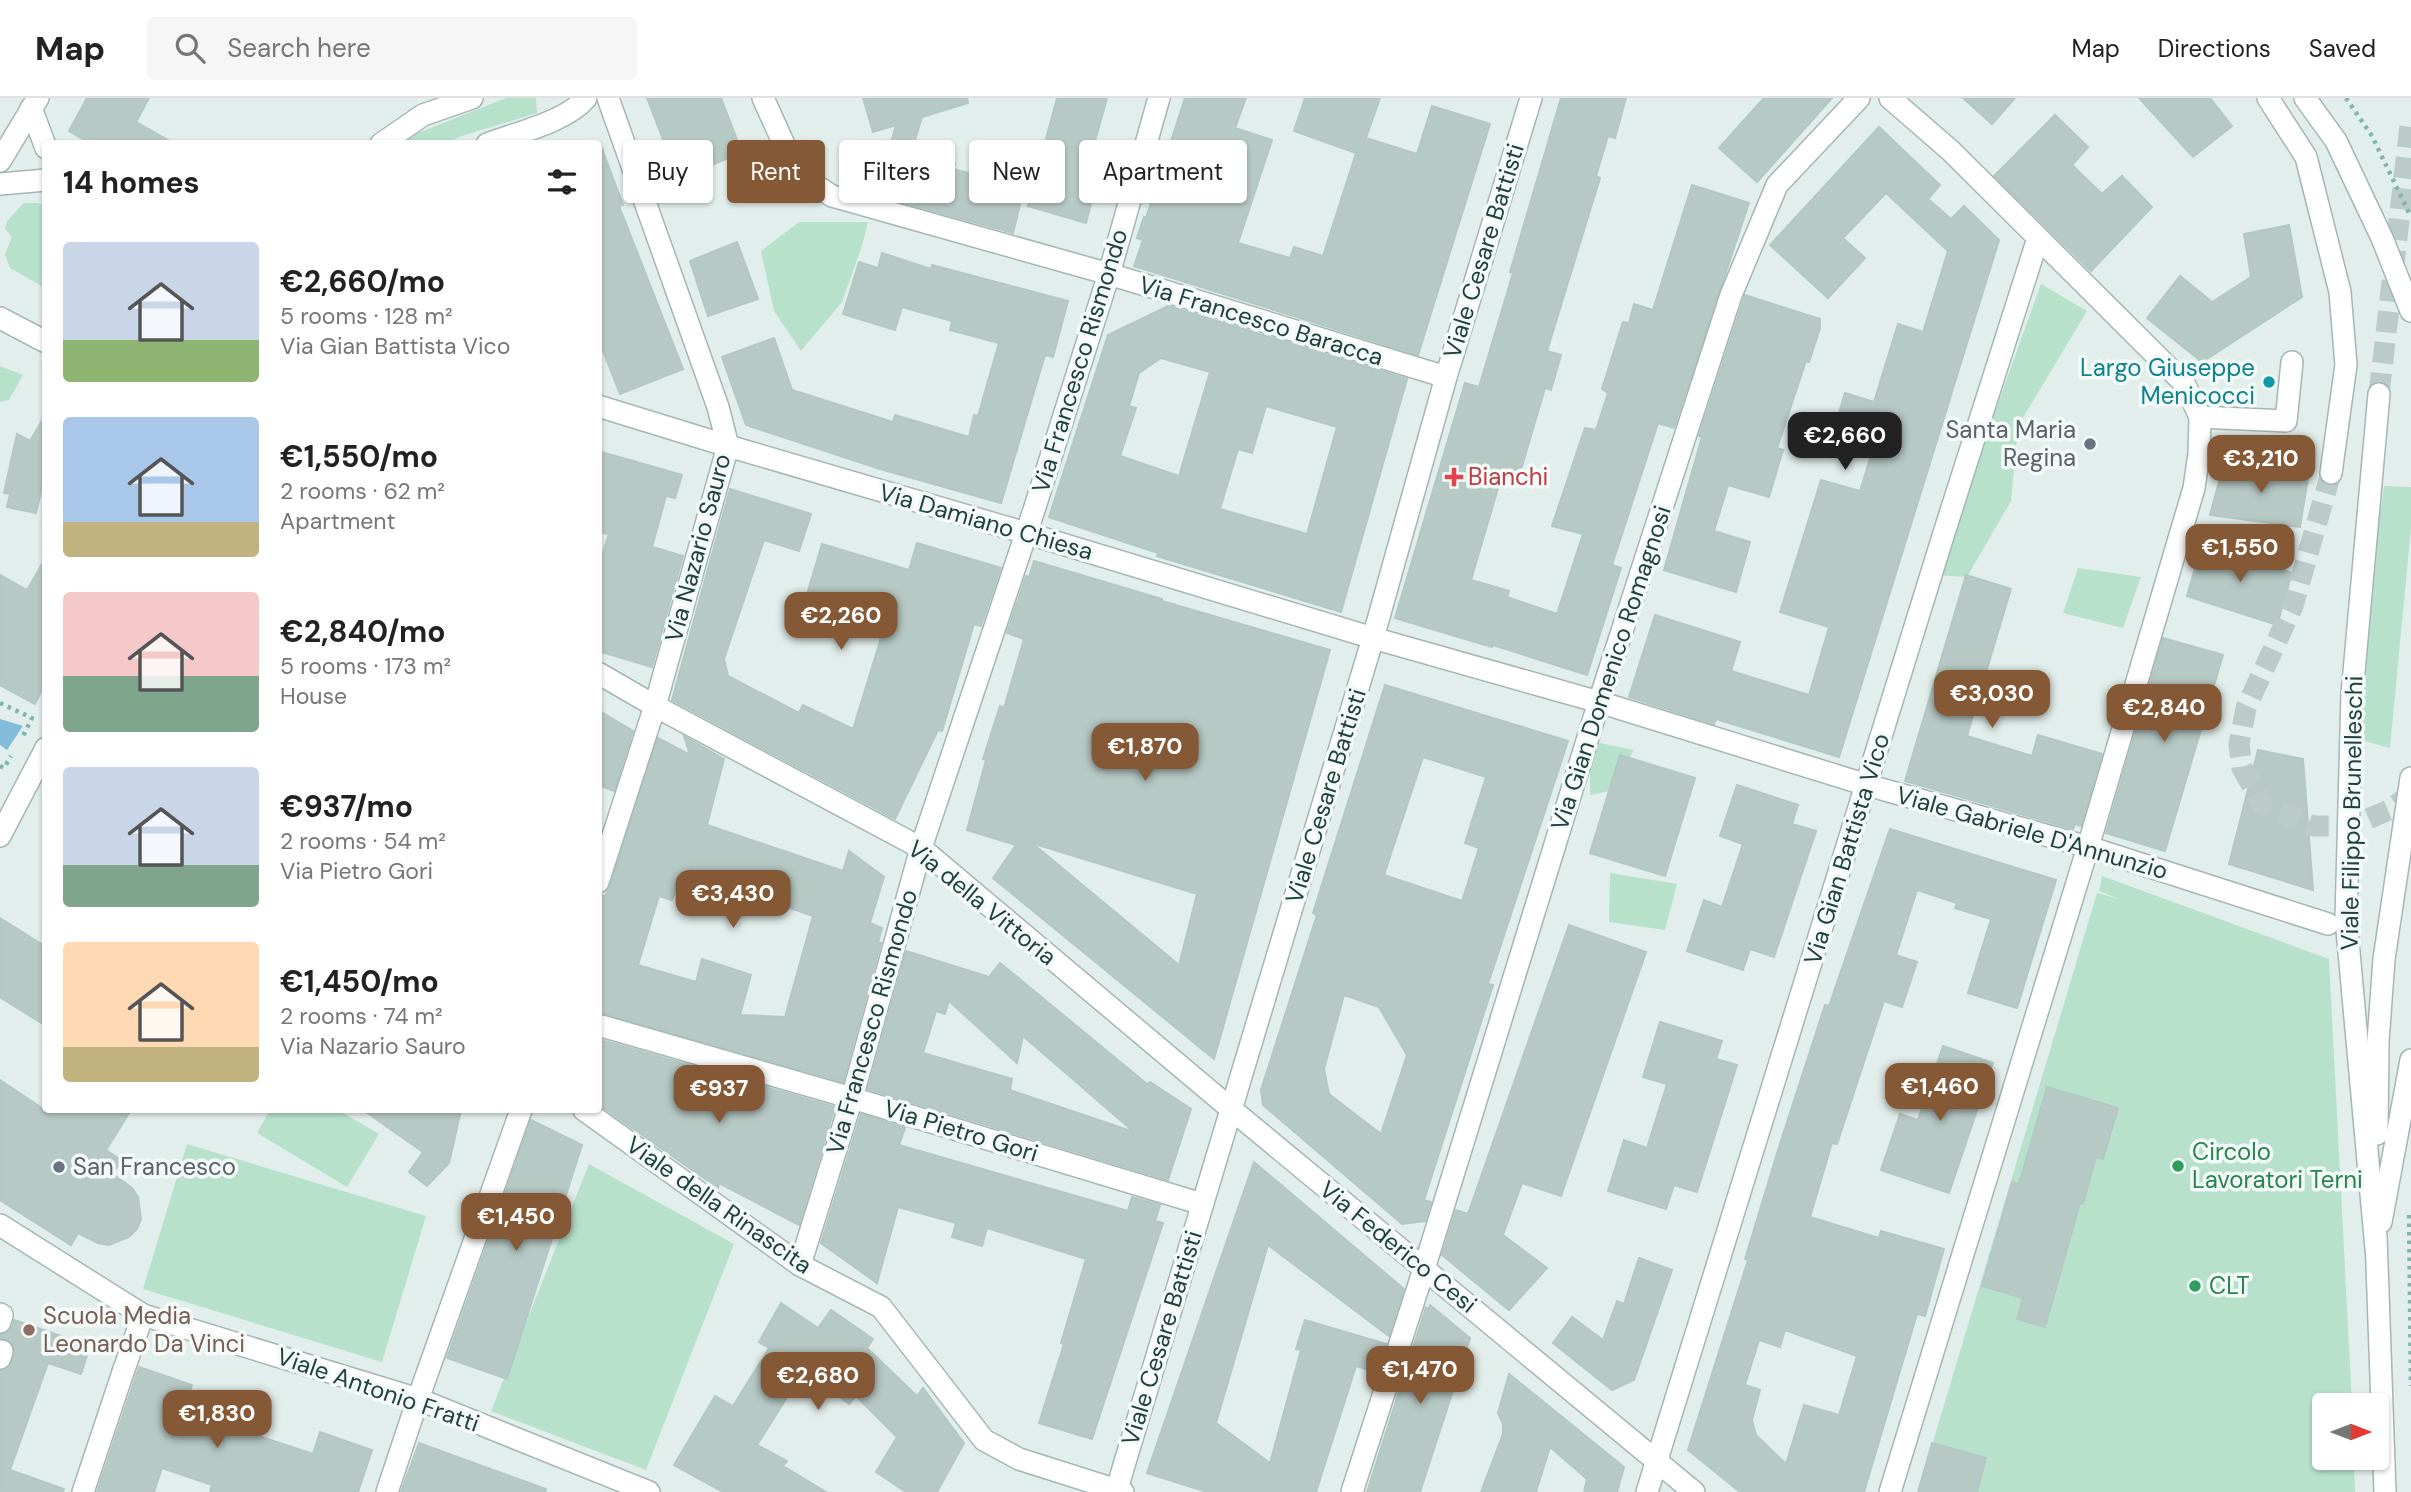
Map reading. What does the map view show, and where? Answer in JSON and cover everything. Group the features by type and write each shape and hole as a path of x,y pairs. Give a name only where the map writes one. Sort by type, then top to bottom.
{"street":[{"path":"498,140 556,118 579,106 586,98"},
{"name":"Via Nazario Sauro","path":"602,870 655,706 728,446 718,407 608,98"},
{"name":"Via Francesco Baracca","path":"763,98 797,173 832,196 1109,274 1446,377"},
{"name":"Via Francesco Rismondo","path":"800,1265 852,1098 921,848 1109,274 1159,98"},
{"name":"Via Gian Domenico Romagnosi","path":"1352,1492 1424,1269 1599,702 1731,295 1777,185 1859,98"},
{"path":"1890,98 1951,151 2184,383 2200,418 2194,488 2088,847 1890,1492"},
{"path":"2268,98 2306,157 2340,292 2346,365 2331,473"},
{"path":"2305,98 2336,141 2382,238 2411,311"},
{"path":"387,140 423,116 465,99"},
{"name":"Viale Cesare Battisti","path":"1119,1491 1202,1204 1373,638 1527,99"},
{"path":"34,103 44,140"},
{"path":"0,161 34,103"},
{"path":"0,184 42,180"},
{"name":"Via Gian Battista Vico","path":"1647,1492 2038,238"},
{"path":"0,318 42,340"},
{"path":"2200,418 2286,421 2292,362"},
{"name":"Viale Filippo Brunelleschi","path":"2376,1249 2346,919 2352,694 2379,394"},
{"name":"Via Damiano Chiesa","path":"602,407 1373,638"},
{"name":"Viale Gabriele D'Annunzio","path":"1373,638 1599,702 1867,785 2088,847 2328,924"},
{"name":"Via della Vittoria","path":"602,675 921,848 1231,1109"},
{"path":"0,836 42,756"},
{"path":"2385,1492 2376,1249 2378,1042 2385,960 2411,778"},
{"name":"Via Pietro Gori","path":"602,1026 852,1098 1202,1204"},
{"path":"2376,1249 2411,1060"},
{"name":"Via Federico Cesi","path":"1231,1109 1694,1492"},
{"path":"387,1492 520,1113"},
{"name":"Viale della Rinascita","path":"588,1113 800,1265 881,1307 984,1440 1019,1459 1119,1491"},
{"name":"Viale Antonio Fratti","path":"0,1225 143,1315 418,1399 649,1492"},
{"path":"0,1314 0,1322"},
{"path":"83,1492 143,1315"},
{"path":"0,1351 0,1358"}],"path":[{"path":"2346,98 2372,136 2411,217"},
{"path":"0,703 32,718"},
{"path":"0,766 5,768 14,752"},
{"path":"2409,1214 2411,1386"}],"green space":[{"path":"506,98 536,98 537,113 453,140 406,140"},
{"path":"24,203 42,205 42,286 10,268 5,254 12,237 5,229 7,221"},
{"path":"799,222 868,222 842,302 801,351 774,311 761,251"},
{"path":"2041,284 2087,311 2018,426 2011,501 1967,577 1936,575"},
{"path":"0,366 23,375 9,400 0,402"},
{"path":"2384,486 2411,487 2411,528 2390,748 2353,738 2351,713"},
{"path":"2078,568 2141,577 2123,628 2063,613"},
{"path":"1590,741 1634,750 1610,791 1590,795"},
{"path":"1610,873 1677,884 1665,930 1609,922"},
{"name":"Circolo Lavoratori Terni","path":"2102,876 2329,959 2351,1393 2312,1393 2312,1470 2354,1470 2355,1492 1918,1492 2097,893 2119,899 2099,891"},
{"path":"268,1113 343,1113 379,1134 347,1187 257,1133"},
{"name":"San Francesco","path":"187,1144 426,1216 382,1362 143,1289"},
{"path":"589,1164 734,1244 646,1470 491,1411"}],"water":[{"path":"0,719 23,726 7,750 0,745"}],"building":[{"path":"87,98 149,98 136,122 168,140 84,140 69,131"},
{"path":"647,98 721,98 737,140 727,140 727,159 713,164 713,140 663,140"},
{"path":"863,98 967,98 968,103 922,117 915,140 892,140 896,125 873,132"},
{"path":"1057,98 1107,98 1095,140 1079,140 1079,203 1091,203 1086,223 1028,206 1029,203 1065,203 1065,140 1046,140"},
{"path":"1185,98 1246,98 1235,128 1272,140 1238,243 1290,258 1294,247 1323,256 1356,153 1294,131 1305,98 1380,98 1366,138 1417,154 1432,106 1490,124 1418,355 1134,266 1143,240 1137,238 1151,203 1247,203 1247,140 1171,140"},
{"path":"1561,98 1626,98 1615,138 1608,136 1596,176 1600,178 1547,351 1561,355 1551,390 1545,388 1520,473 1504,468 1471,580 1509,591 1507,597 1557,614 1583,534 1552,526 1585,428 1596,430 1608,393 1602,389 1623,322 1629,323 1634,304 1653,310 1692,185 1749,203 1674,428 1658,423 1612,565 1621,568 1587,675 1395,618 1465,383 1479,387"},
{"path":"1764,98 1832,98 1757,182 1719,148"},
{"path":"1963,98 2015,98 1992,124"},
{"path":"2139,98 2210,98 2232,126 2193,157"},
{"path":"2055,115 2088,147 2072,165 2102,194 2122,176 2152,207 2091,271 1994,176"},
{"path":"1879,127 1940,185 1928,199 1951,219 1964,206 1999,240 1839,757 1716,719 1714,724 1629,697 1655,615 1740,642 1731,671 1809,695 1829,627 1780,612 1821,480 1860,491 1872,452 1831,439 1845,393 1874,402 1898,324 1923,332 1948,251 1886,193 1843,238 1865,258 1828,298 1770,245 1795,218 1798,219 1796,217"},
{"path":"602,149 623,205 619,206 683,369 620,394 602,348"},
{"path":"955,170 969,173 969,203 1020,203 1013,233 904,203 955,203"},
{"path":"2289,225 2302,297 2202,362 2147,318 2180,276 2212,302 2251,277 2244,234"},
{"path":"737,242 758,299 708,316 690,261"},
{"path":"882,253 931,269 932,265 1068,301 1053,357 1045,355 1001,503 880,469 746,425 722,357 774,338 792,390 893,422 895,415 969,437 974,415 978,416 999,343 950,330 952,321 902,307 895,330 843,314 859,262 878,268"},
{"path":"1745,295 1820,319 1820,328 1777,448 1783,450 1769,497 1728,485 1714,531 1750,542 1736,592 1664,570 1702,437 1699,436"},
{"path":"1168,306 1407,379 1341,612 1157,556 1158,553 1049,517 1108,335","holes":["1161,358 1210,372 1179,476 1120,456 1136,408 1129,406 1139,373","1266,406 1337,427 1307,534 1220,509 1238,449 1252,453"]},
{"path":"42,421 42,488 36,513 7,507 10,494 4,493 17,434 30,441"},
{"path":"602,452 682,475 675,498 666,496 652,547 683,556 652,667 602,652 602,556 609,534 602,533"},
{"path":"2224,463 2309,472 2300,527 2210,515"},
{"path":"730,489 811,514 799,551 764,540 724,659 728,676 799,713 803,705 853,729 881,638 801,614 822,544 909,570 917,543 1001,568 981,626 974,624 942,731 938,730 895,819 672,700"},
{"path":"2202,544 2292,573 2277,625 2187,596"},
{"path":"1034,561 1330,650 1214,1059 993,878 1016,845 967,830 986,760 983,759 1000,706 1004,708 1024,639 1007,633 1026,576 1029,577","holes":["1032,843 1197,894 1179,965"]},
{"path":"42,564 42,689 35,704 0,685 0,575 27,590"},
{"path":"1966,575 2011,589 1967,736 2032,756 2038,735 2102,754 2081,826 2075,824 2073,829 1905,781"},
{"path":"2163,638 2223,655 2165,851 2106,833"},
{"path":"1385,685 1568,741 1488,984 1493,985 1424,1200 1431,1202 1425,1221 1402,1224 1263,1105 1261,1090 1317,915 1313,913","holes":["1423,757 1486,777 1465,843 1479,848 1462,901 1384,875","1344,995 1379,1007 1407,1055 1381,1134 1329,1094 1324,1069"]},
{"path":"602,712 633,731 614,791 602,786"},
{"path":"684,736 724,759 707,825 843,871 849,851 884,877 870,923 882,928 878,942 881,943 843,1082 602,1013 602,896 605,896 610,886 658,738 690,755","holes":["682,871 813,916 785,1017 740,1015 751,975 702,959 696,982 638,965 659,896 672,900"]},
{"path":"2258,750 2303,759 2313,890 2229,864"},
{"path":"1620,755 1695,778 1665,876 1590,853"},
{"path":"1737,785 1798,805 1792,824 1816,831 1774,957 1750,949 1743,970 1687,951 1704,900 1722,907 1743,844 1720,836"},
{"path":"1890,829 2056,880 2017,1008 1968,993 1991,919 1955,908 1957,903 1917,890 1896,955 1917,962 1902,1007 1884,1001 1837,1144 1832,1143 1810,1217 1879,1238 1881,1231 1944,1249 1925,1316 1917,1314 1864,1492 1740,1492 1688,1450 1748,1260 1745,1259 1779,1147 1825,1005 1829,1006","holes":["1785,1330 1857,1356 1839,1415 1804,1405 1786,1464 1756,1435 1752,1420 1760,1390 1745,1385 1759,1340 1780,1347"]},
{"path":"0,918 42,944 42,1023 0,997"},
{"path":"1569,925 1646,952 1561,1196 1522,1183 1503,1235 1547,1268 1509,1310 1442,1255 1456,1210 1468,1214"},
{"path":"906,951 989,977 1000,963 1147,1084 1150,1082 1191,1109 1168,1180 868,1089","holes":["949,1001 1017,1063 1023,1036 1134,1132 1010,1090 1012,1079 923,1053 936,1011 945,1014"]},
{"path":"1660,1022 1722,1041 1716,1059 1737,1065 1697,1192 1674,1185 1666,1209 1608,1191 1624,1140 1647,1148 1667,1084 1643,1077"},
{"path":"602,1040 835,1107 799,1225 719,1183 718,1188 602,1107"},
{"path":"1943,1046 1993,1063 1949,1193 1881,1170 1900,1114 1918,1120"},
{"name":"San Francesco","path":"0,1080 42,1108 42,1113 129,1113 106,1150 121,1160 113,1174 132,1188 138,1197 141,1219 137,1229 129,1237 109,1245 98,1243 78,1233 71,1245 0,1200"},
{"path":"2047,1087 2118,1108 2103,1159 2096,1157 2083,1204 2080,1203 2045,1327 2017,1319 2023,1298 1982,1286 2012,1182 2019,1184"},
{"path":"367,1113 460,1113 449,1163 427,1186 409,1172 423,1152"},
{"path":"861,1114 905,1128 899,1145 1128,1211 1132,1197 1160,1205 1155,1221 1163,1223 1092,1439 1039,1423 1064,1344 1061,1343 1086,1259 987,1228 982,1246 952,1237 956,1223 898,1207 877,1283 821,1243"},
{"path":"531,1120 582,1145 507,1379 447,1358"},
{"path":"1254,1162 1404,1289 1389,1336 1268,1245 1216,1423 1270,1463 1301,1350 1296,1349 1305,1320 1386,1344 1377,1372 1356,1366 1316,1492 1207,1492 1147,1473"},
{"path":"1639,1258 1672,1270 1634,1380 1612,1390 1553,1343 1572,1317 1603,1340 1617,1301 1624,1304"},
{"path":"781,1303 818,1328 831,1310 873,1339 867,1348 917,1396 923,1388 964,1443 937,1492 906,1492 876,1472 897,1437 856,1396 849,1404 804,1370 757,1445 787,1461 783,1466 826,1492 723,1492 674,1465 715,1396 733,1406 769,1348 759,1342"},
{"path":"1430,1305 1470,1338 1420,1492 1367,1492 1426,1307 1429,1309"},
{"path":"14,1320 90,1346 81,1374 48,1363 10,1470 64,1489 63,1492 0,1492 0,1371 10,1367 15,1349 12,1343 0,1338 0,1335 10,1331"},
{"path":"139,1367 192,1385 183,1411 313,1454 320,1432 372,1450 358,1492 210,1492 212,1485 162,1468 154,1492 97,1492"},
{"path":"1509,1374 1624,1467 1617,1492 1584,1492 1587,1479 1550,1447 1536,1492 1481,1492 1503,1434 1503,1424 1498,1413"},
{"path":"419,1443 546,1489 545,1492 401,1492"},
{"path":"1932,1443 1986,1458 1977,1492 1918,1492"}],"tunnel":[{"path":"2379,394 2411,117"},
{"path":"2331,473 2293,606 2246,708 2239,744 2242,768 2263,805 2313,826 2339,826 2363,821 2389,810 2411,794"}],"place":[{"name":"Largo Giuseppe Menicocci","path":"2269,382"},
{"name":"Santa Maria Regina","path":"2090,444"},
{"name":"Bianchi","path":"1454,477"},
{"name":"Circolo Lavoratori Terni","path":"2178,1166"},
{"name":"San Francesco","path":"59,1167"},
{"name":"CLT","path":"2195,1286"},
{"name":"Scuola Media Leonardo Da Vinci","path":"29,1330"}]}
